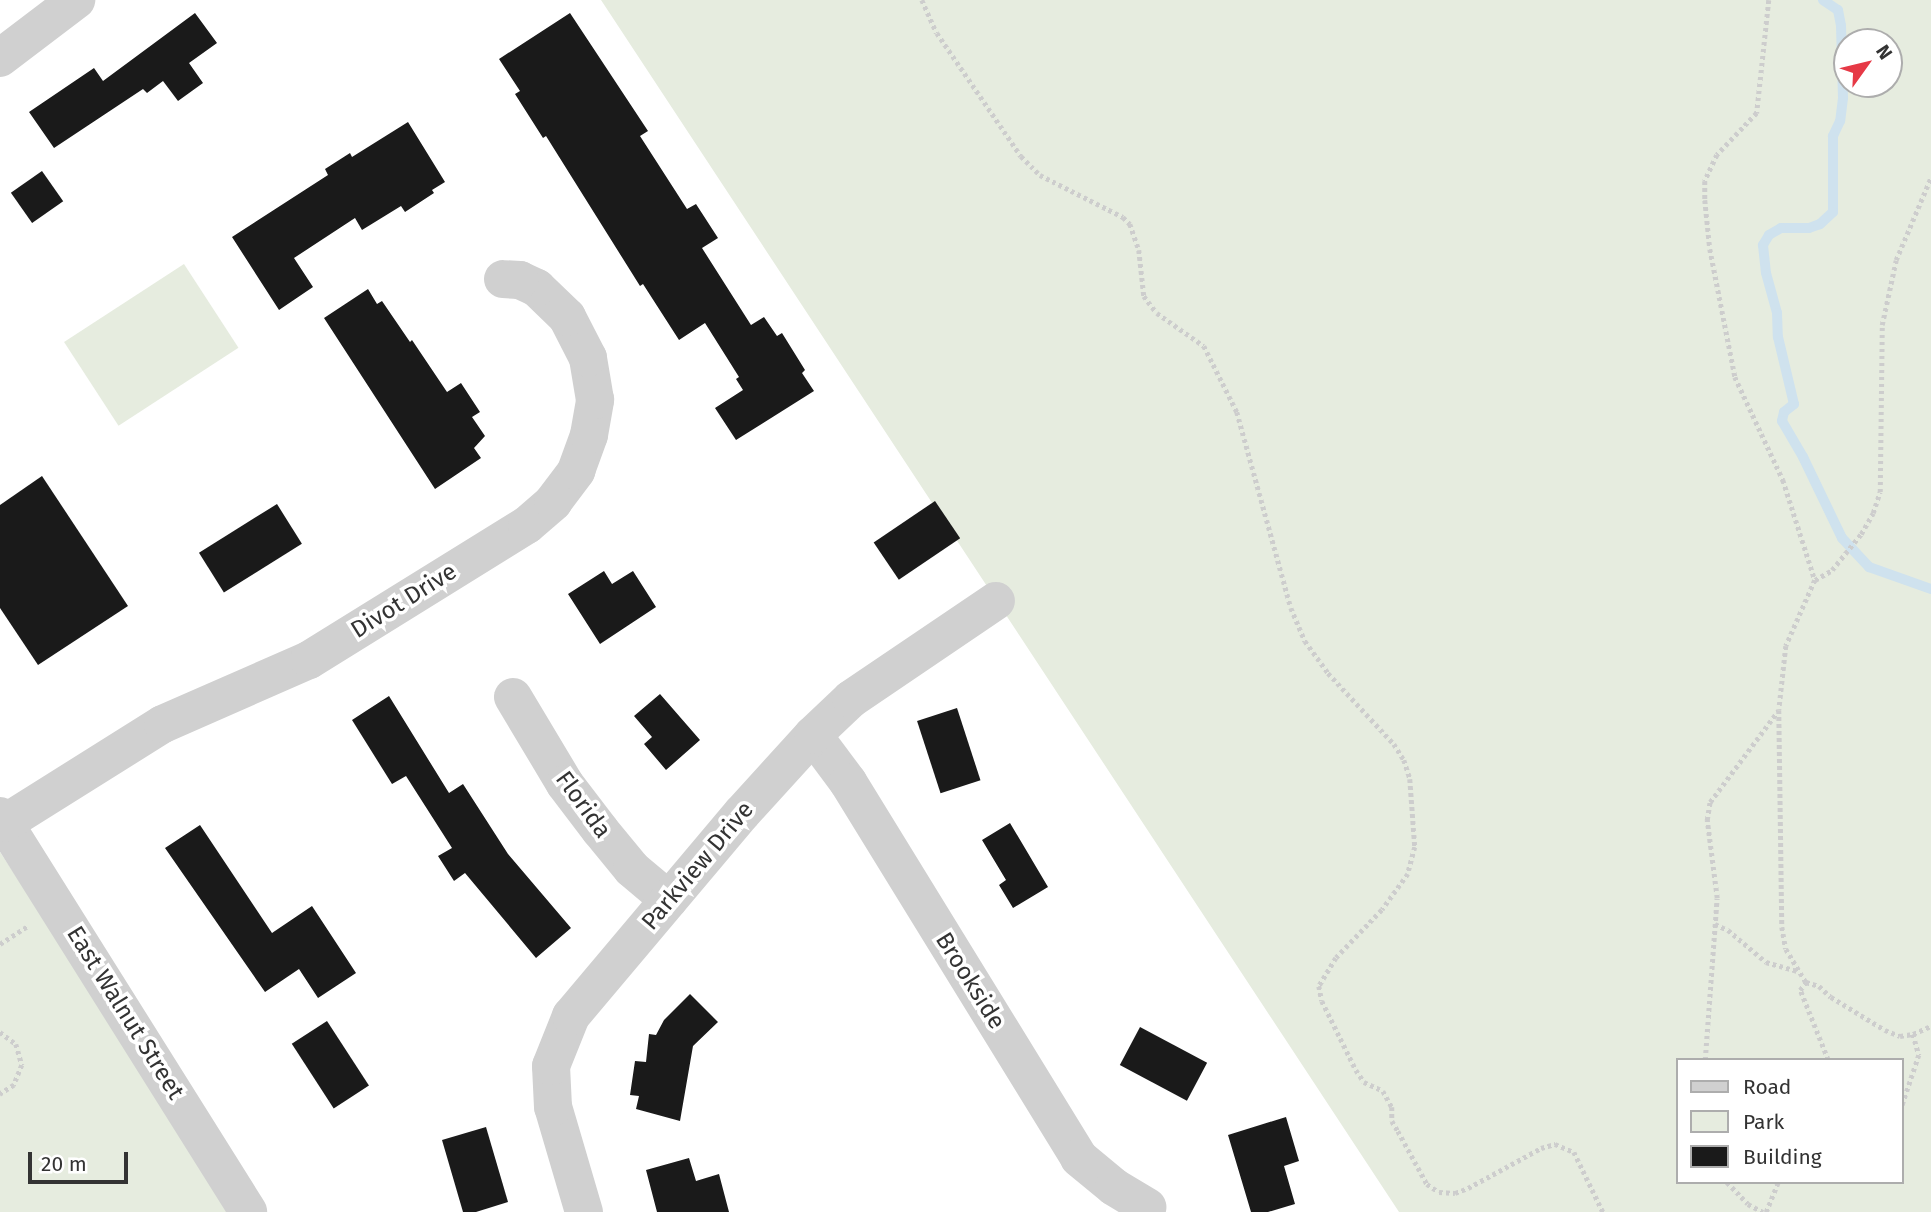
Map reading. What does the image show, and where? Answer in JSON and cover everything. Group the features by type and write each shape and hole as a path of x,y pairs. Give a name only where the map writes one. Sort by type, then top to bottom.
{"street":[{"path":"0,58 76,0"},
{"name":"Divot Drive","path":"2,819 163,724 309,660 527,525 553,502 576,471 589,435 595,400 588,358 567,317 537,288 520,280 503,279"},
{"name":"Parkview Drive","path":"584,1212 554,1107 551,1066 571,1016 813,735 851,699 996,601"},
{"name":"Florida","path":"513,697 565,784 600,830 632,869 669,900"},
{"name":"Brookside","path":"813,735 848,782 1079,1158 1114,1187 1147,1207"},
{"name":"East Walnut Street","path":"2,819 248,1212"}],"path":[{"path":"922,0 937,33 1021,156 1040,175 1117,214 1130,224 1139,250 1144,296 1157,313 1204,346 1237,412 1291,608 1305,641 1328,673 1394,744 1404,760 1410,779 1415,847 1408,874 1382,910 1336,958 1319,986 1322,1001 1356,1070 1364,1082 1382,1091 1392,1107 1392,1121 1427,1184 1439,1192 1455,1193 1468,1188 1541,1147 1555,1144 1574,1152 1603,1212"},
{"path":"1769,0 1756,113 1717,155 1705,181 1705,200 1710,249 1735,377 1783,480 1815,580"},
{"path":"1931,177 1896,260 1882,325 1880,492 1873,513 1861,534 1832,570 1815,580 1786,646 1779,710 1782,927 1786,949 1797,971 1807,982 1819,986 1831,998 1885,1030 1900,1036 1931,1026"},
{"path":"1705,1058 1716,886 1707,820 1710,802 1779,710"},
{"path":"1714,924 1728,930 1766,962 1797,971"},
{"path":"1807,982 1800,990 1827,1058"},
{"path":"0,1032 16,1044 22,1065 14,1085 0,1094"},
{"path":"1903,1103 1919,1055 1913,1034"},
{"path":"1729,1184 1748,1204 1764,1212 1778,1184"}],"green space":[{"path":"601,0 1931,0 1931,1212 1399,1212"},
{"path":"184,264 238,348 119,426 64,342"},
{"path":"0,852 31,899 230,1212 0,1212"}],"building":[{"path":"195,13 217,43 189,63 203,83 178,101 163,81 147,93 143,89 54,148 29,112 94,68 103,81"},
{"path":"570,13 648,131 640,136 687,209 696,204 718,238 702,248 751,325 764,317 777,336 782,333 805,370 802,373 814,391 736,440 715,408 743,390 736,379 739,377 705,323 679,340 643,284 640,286 546,136 543,138 515,94 520,91 499,59"},
{"path":"408,122 445,182 432,190 434,193 405,212 401,206 362,230 355,218 294,258 313,287 279,310 232,237 328,175 325,169 350,153 352,157"},
{"path":"42,171 63,201 32,223 11,193"},
{"path":"368,289 377,304 382,301 410,342 412,340 447,392 461,383 480,412 472,417 485,436 474,448 481,458 435,489 324,318"},
{"path":"42,476 128,606 38,665 0,608 0,505"},
{"path":"935,501 960,538 899,580 874,542"},
{"path":"277,504 302,544 224,593 199,553"},
{"path":"604,571 612,584 633,571 656,607 600,644 568,594"},
{"path":"660,694 700,740 666,770 644,744 652,737 634,716"},
{"path":"389,696 449,793 463,784 508,854 571,928 536,958 465,873 454,881 438,856 452,848 406,776 392,784 352,720"},
{"path":"957,708 980,780 941,793 917,721"},
{"path":"1010,823 1048,887 1013,908 999,885 1006,880 982,840"},
{"path":"200,825 272,933 312,906 356,973 318,998 299,969 265,992 165,848"},
{"path":"690,994 718,1022 693,1046 680,1121 636,1109 639,1096 630,1095 635,1061 646,1062 649,1034 656,1035 664,1020"},
{"path":"327,1021 369,1086 334,1108 292,1044"},
{"path":"1140,1027 1207,1063 1187,1101 1120,1065"},
{"path":"1286,1117 1299,1161 1284,1166 1295,1204 1268,1212 1251,1212 1228,1135"},
{"path":"486,1127 508,1202 476,1212 463,1212 442,1140"},
{"path":"689,1158 696,1181 719,1174 729,1212 657,1212 646,1170"}],"waterway":[{"path":"1823,0 1838,10 1841,26 1843,98 1840,121 1833,136 1833,212 1820,224 1809,228 1781,228 1769,235 1763,245 1766,273 1777,313 1778,337 1794,404 1784,412 1782,421 1803,457 1842,538 1869,567 1931,589"}]}
